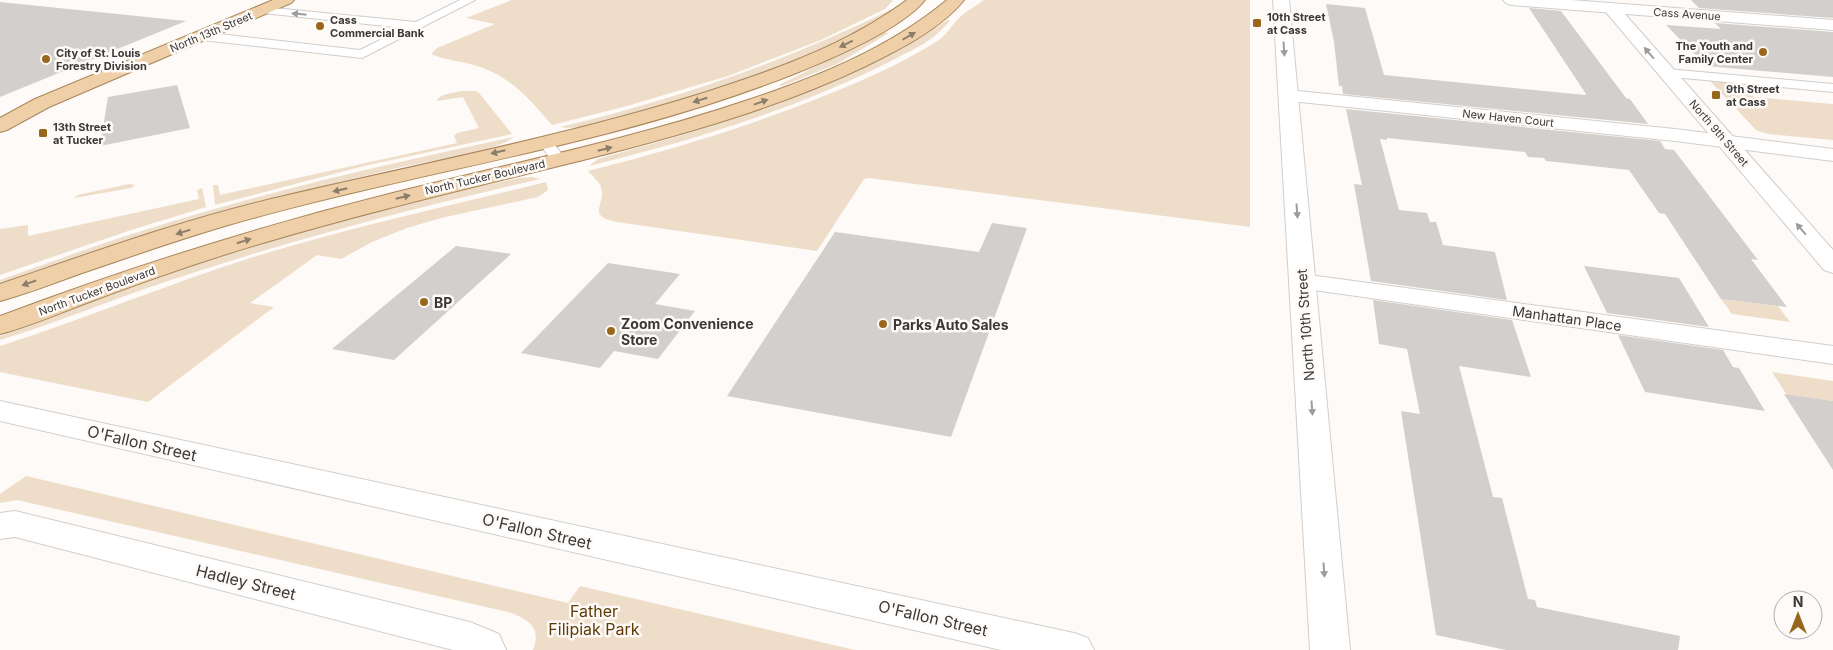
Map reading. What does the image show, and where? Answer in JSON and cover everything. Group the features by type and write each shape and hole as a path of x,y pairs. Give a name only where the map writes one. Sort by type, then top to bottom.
{"main road":[{"name":"North 13th Street","path":"0,126 34,107 286,0"},
{"name":"North Tucker Boulevard","path":"0,326 118,282 272,233 415,194 552,151 634,120 763,79 849,43 892,20 917,0"},
{"name":"North Tucker Boulevard","path":"0,293 125,250 279,204 552,151 623,144 713,118 796,89 859,63 917,31 956,2"}],"street":[{"name":"North 10th Street","path":"1280,0 1330,650"},
{"name":"Cass Avenue","path":"1511,0 1608,4 1833,25"},
{"name":"North 9th Street","path":"1608,4 1833,266"},
{"name":"New Haven Court","path":"1288,96 1675,135 1833,155"},
{"name":"Manhattan Place","path":"1302,282 1833,355"},
{"name":"O'Fallon Street","path":"0,411 1074,650"},
{"name":"Hadley Street","path":"0,526 14,524 470,638 486,646 486,650"}],"lane":[{"path":"202,36 362,54 468,0"},
{"path":"263,10 417,26"},
{"path":"1667,73 1833,88"}],"green space":[{"path":"512,0 893,0 885,9 821,40 728,76 627,106 552,125 520,91 492,72 474,65 431,54 437,48 495,24 466,18"},
{"path":"984,0 1250,0 1250,227 869,178 864,179 817,251 617,222 608,220 600,214 602,189 588,171 727,131 809,102 858,82 905,60 936,42 943,37 962,15"},
{"path":"892,10 886,15 826,46 731,84 597,124 569,128 560,127 645,105 728,78 810,46"},
{"path":"950,20 931,39 891,61 818,94 781,109 705,134 589,166 598,159 739,117 832,82 892,53"},
{"path":"885,32 889,33 837,64 782,86 779,85"},
{"path":"1710,81 1741,83 1754,97 1833,104 1833,140 1768,134 1756,130"},
{"path":"462,91 476,91 479,93 512,134 364,166 215,205 213,185 218,185 220,195 457,143 454,136 457,133 479,128 463,97 436,101 444,95"},
{"path":"513,137 493,147 477,152 397,168 247,208 0,284 0,280 135,233 243,201 332,178"},
{"path":"532,177 540,179 446,201 306,238 168,281 0,340 0,336 96,298 211,259 364,215 467,189"},
{"path":"546,182 548,190 538,197 441,218 407,228 372,242 341,259 317,255 250,303 274,307 148,402 0,372 0,346 192,278 257,256 329,236"},
{"path":"129,184 135,185 131,188 74,198 78,195"},
{"path":"202,188 206,207 131,230 0,275 0,229 28,225 28,236 199,199 197,190"},
{"path":"1721,299 1778,306 1790,322 1732,314"},
{"path":"1772,372 1833,381 1833,401 1787,395"},
{"name":"Father Filipiak Park","path":"26,476 568,603 580,586 855,650 533,650 536,635 531,625 522,618 508,612 17,500 0,503 0,494"}],"building":[{"path":"1691,0 1833,0 1833,18 1699,8"},
{"name":"City of St. Louis Forestry Division","path":"0,2 186,21 0,97"},
{"path":"1326,4 1365,8 1384,75 1585,95 1529,8 1561,11 1626,98 1630,99 1648,124 1343,94 1342,86 1339,86 1334,42"},
{"name":"The Youth and Family Center","path":"1715,23 1833,32 1833,77 1706,66 1666,25 1721,29"},
{"path":"177,85 190,128 100,146 108,97"},
{"path":"1346,109 1660,141 1665,149 1674,150 1758,260 1751,259 1787,307 1721,299 1665,214 1659,213 1629,170 1546,161 1544,158 1528,157 1525,152 1387,138 1387,140 1380,139 1399,210 1427,213 1430,222 1436,222 1443,245 1495,252 1507,300 1371,281 1354,184 1362,185"},
{"name":"Parks Auto Sales","path":"992,223 1027,228 951,437 727,396 835,232 979,252"},
{"name":"BP","path":"456,246 511,254 394,360 332,349"},
{"name":"Zoom Convenience Store","path":"608,263 680,274 655,304 695,311 658,359 614,351 600,368 521,353"},
{"path":"1584,266 1679,278 1709,327 1607,313"},
{"path":"1373,300 1512,320 1531,377 1459,366 1493,497 1502,498 1528,599 1535,600 1537,607 1680,636 1678,650 1506,650 1436,635 1401,411 1420,414 1407,349 1379,344"},
{"path":"1618,335 1723,350 1733,367 1739,368 1765,411 1645,392"},
{"path":"1784,394 1833,401 1833,470"}],"place":[{"name":"10th Street at Cass","path":"1257,23"},
{"name":"Cass Commercial Bank","path":"320,26"},
{"name":"The Youth and Family Center","path":"1763,52"},
{"name":"City of St. Louis Forestry Division","path":"46,59"},
{"name":"9th Street at Cass","path":"1716,95"},
{"name":"13th Street at Tucker","path":"43,133"},
{"name":"BP","path":"424,302"},
{"name":"Parks Auto Sales","path":"883,324"},
{"name":"Zoom Convenience Store","path":"611,331"}]}
